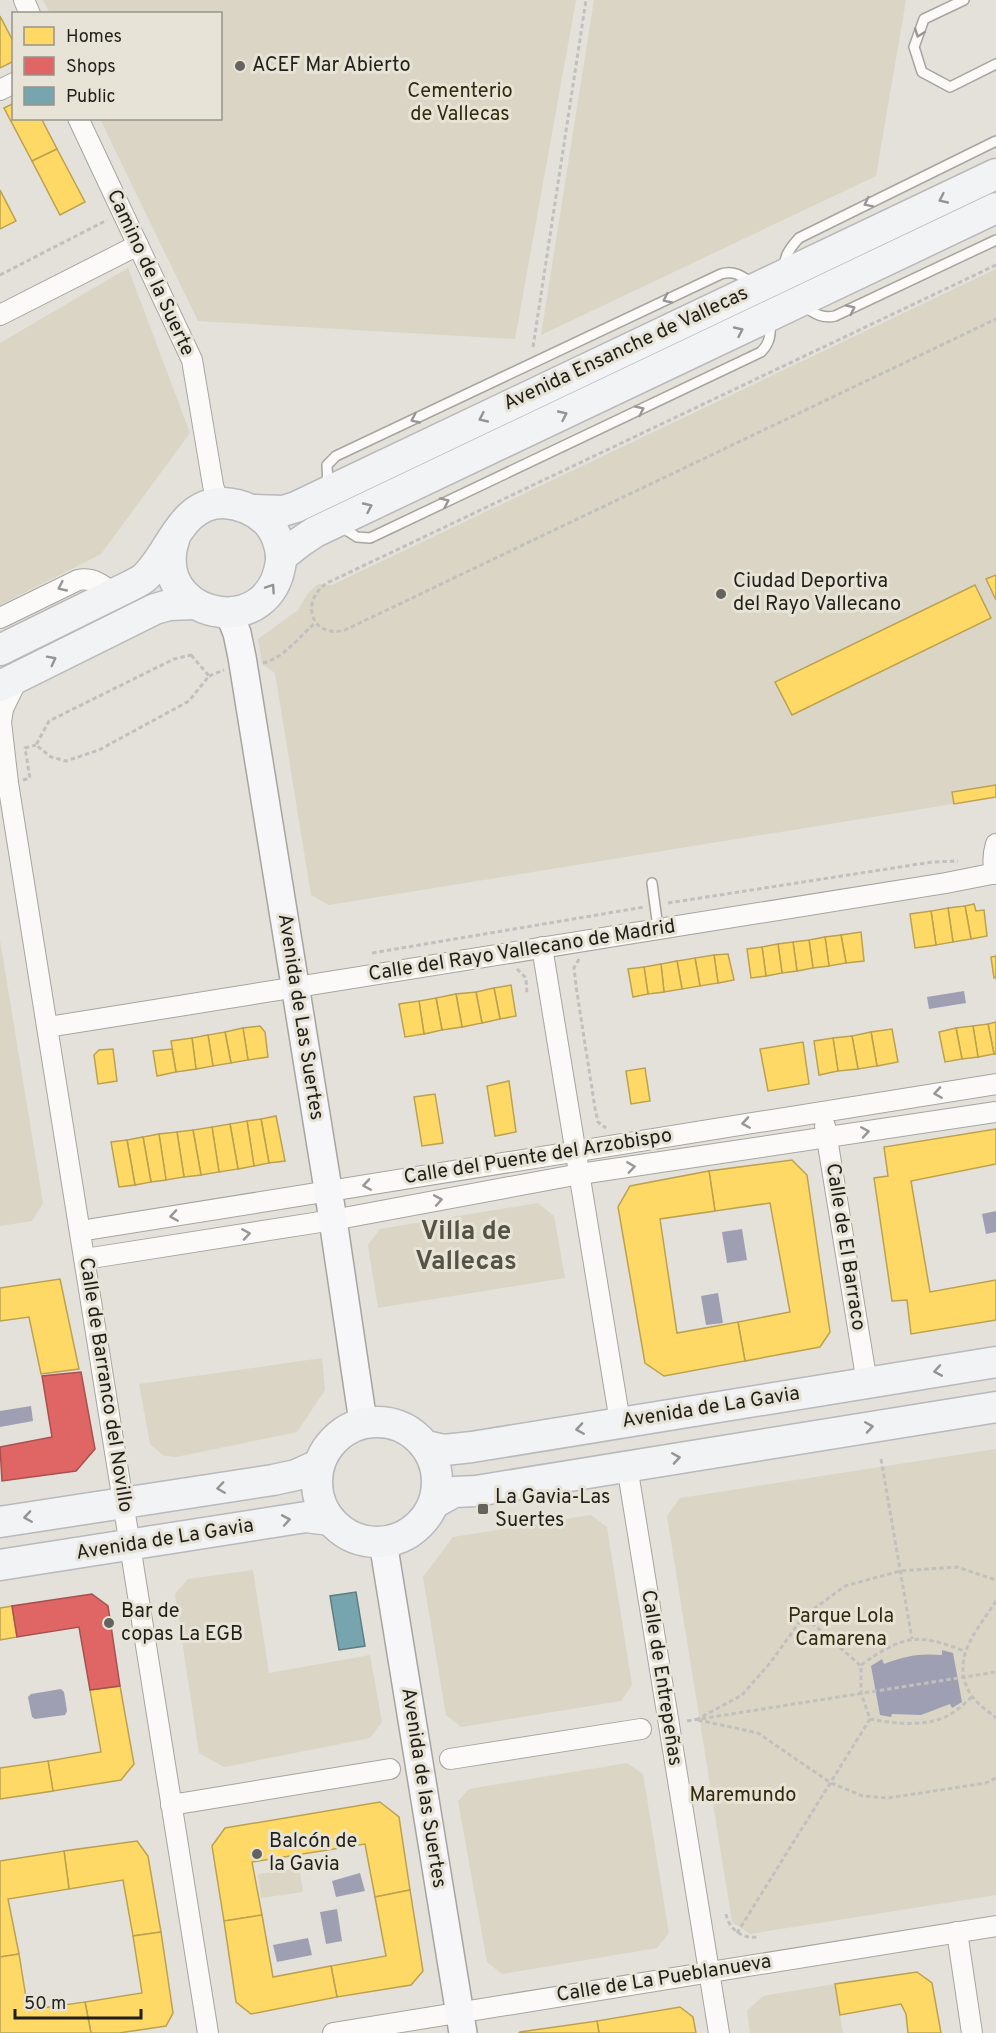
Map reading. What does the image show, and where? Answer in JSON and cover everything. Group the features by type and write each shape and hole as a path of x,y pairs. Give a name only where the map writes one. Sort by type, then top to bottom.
{"main road":[{"name":"Avenida Ensanche de Vallecas","path":"218,503 236,503 253,510 290,509 996,174"},
{"name":"Avenida Ensanche de Vallecas","path":"281,557 300,542 335,523 996,208"},
{"path":"0,650 144,578 182,524 204,507 218,503"},
{"path":"175,536 171,554 173,573 181,591 195,604 212,611 229,613 246,610 272,589 279,573 281,557 273,530 268,522 253,510"},
{"path":"9,681 155,609 169,605 195,604"},
{"name":"Avenida de Las Suertes","path":"229,613 237,633 333,1221 363,1422"},
{"name":"Avenida de La Gavia","path":"426,1446 444,1450 471,1447 996,1362"},
{"path":"434,1503 454,1492 476,1491 996,1407"},
{"path":"378,1420 398,1424 411,1431 426,1446 435,1461 438,1482 434,1503 416,1529 397,1540 362,1541 346,1534 330,1520 322,1507 316,1486 318,1466 334,1438 351,1426 378,1420"},
{"path":"0,1522 273,1480 296,1475 318,1466"},
{"name":"Avenida de La Gavia","path":"0,1565 306,1517 330,1520"},
{"name":"Avenida de las Suertes","path":"383,1542 461,2022"}],"street":[{"name":"Camino de la Suerte","path":"79,120 192,360 218,503"},
{"path":"0,315 138,245"},
{"path":"0,618 86,578 94,580 114,594"},
{"name":"Calle de Barranco del Novillo","path":"9,681 1,722 8,772 208,2033"},
{"path":"996,844 993,851 993,866 996,873"},
{"name":"Calle del Rayo Vallecano de Madrid","path":"48,1027 946,883 996,873"},
{"path":"542,947 620,1422"},
{"name":"Calle del Puente del Arzobispo","path":"80,1231 996,1084"},
{"name":"Calle de El Barraco","path":"822,1111 867,1383"},
{"name":"Calle del Puente del Arzobispo","path":"85,1259 333,1221 580,1174 996,1112"},
{"name":"Calle de Entrepeñas","path":"627,1466 708,1972 720,2033"},
{"path":"450,1759 641,1729"},
{"path":"171,1805 390,1769"},
{"name":"Calle de La Pueblanueva","path":"333,2033 461,2022 708,1972 996,1926"},
{"path":"957,1932 972,2033"}],"lane":[{"path":"964,0 924,19 914,47 922,72 950,87 996,64"},
{"path":"771,281 790,248 799,238 996,141"},
{"path":"798,303 820,316 828,318 836,316 996,240"},
{"path":"652,883 657,928"}],"path":[{"path":"533,347 586,0"},
{"path":"0,275 122,212"},
{"path":"996,265 327,583 315,592 312,600 313,616 316,622 329,631 345,630 996,319"},
{"path":"259,664 270,662 316,622"},
{"path":"8,772 30,778 25,748 36,745 49,721 174,659 191,655 209,676"},
{"path":"36,745 51,758 66,761 99,750 189,701 209,676 226,670"},
{"path":"372,953 655,905 932,862 963,860"},
{"path":"580,957 574,969 595,1108 598,1122 614,1132"},
{"path":"516,967 526,978 528,993"},
{"path":"881,1459 912,1639"},
{"path":"696,1720 742,1695 770,1663 804,1616 845,1586 900,1572 957,1568 996,1580"},
{"path":"996,1600 964,1651 964,1677 972,1697 996,1718"},
{"path":"804,1616 861,1666 861,1693 870,1719"},
{"path":"861,1666 884,1649 912,1639 938,1641 964,1651"},
{"path":"687,1721 996,1672"},
{"path":"870,1719 899,1724 926,1722 952,1714 972,1697"},
{"path":"737,1933 870,1719"},
{"path":"696,1720 758,1733 831,1783 863,1796 888,1798 986,1783 996,1778"},
{"path":"726,1914 728,1923 737,1933 750,1938 758,1936"}],"green space":[{"name":"Cementerio de Vallecas","path":"43,0 576,0 515,339 198,321 100,120 222,120 222,12 49,12"},
{"path":"594,0 906,0 876,176 541,335"},
{"path":"128,268 190,433 101,554 0,605 0,343"},
{"name":"Ciudad Deportiva del Rayo Vallecano","path":"996,269 996,797 329,905 311,895 275,673 262,664 258,639 298,610 308,593 318,584 332,585"},
{"path":"0,940 43,1203 32,1221 0,1226"},
{"path":"538,1203 554,1216 565,1278 378,1308 368,1245 380,1229"},
{"path":"322,1358 325,1390 297,1432 176,1457 164,1456 150,1444 139,1384"},
{"name":"Parque Lola Camarena","path":"996,1449 996,1895 750,1934 732,1922 667,1516 680,1498"},
{"path":"591,1515 607,1527 632,1685 621,1701 461,1727 446,1715 423,1577 453,1537"},
{"path":"253,1570 269,1673 370,1655 382,1722 370,1738 224,1767 199,1753 175,1594 188,1579"},
{"path":"627,1763 643,1774 669,1933 657,1948 502,1974 487,1962 458,1801 469,1789"},
{"path":"299,1868 303,1892 261,1898 258,1874"},
{"path":"835,1984 843,2033 750,2033 747,2011 763,1996"}],"water":[{"path":"964,991 966,1003 929,1009 927,997"},
{"path":"996,1211 996,1232 986,1234 982,1214"},
{"path":"742,1229 747,1260 727,1263 722,1232"},
{"path":"718,1293 723,1323 706,1325 701,1296"},
{"path":"31,1406 33,1421 0,1427 0,1411"},
{"path":"942,1650 953,1653 962,1702 952,1708 950,1704 921,1715 892,1714 891,1717 880,1715 871,1666 882,1659 884,1664 912,1656 942,1655"},
{"path":"61,1689 64,1692 67,1711 65,1715 35,1719 32,1717 28,1697 31,1694"},
{"path":"360,1873 365,1891 336,1897 332,1881"},
{"path":"337,1909 342,1941 326,1944 320,1912"},
{"path":"308,1938 312,1955 277,1962 273,1945"}],"building: Homes":[{"path":"0,16 12,39 12,62 0,68"},
{"path":"12,104 12,120 42,120 57,149 32,161 4,108"},
{"path":"57,149 85,202 60,215 32,161"},
{"path":"0,190 16,221 0,229"},
{"path":"996,575 996,600 986,579"},
{"path":"975,585 991,618 792,715 775,682"},
{"path":"996,785 996,797 954,804 952,792"},
{"path":"974,904 976,911 984,910 987,936 971,939 965,906"},
{"path":"965,906 971,939 953,942 948,908"},
{"path":"948,908 953,942 936,945 931,911"},
{"path":"931,911 936,945 915,948 910,914"},
{"path":"861,932 864,961 846,963 841,935"},
{"path":"841,935 846,963 829,966 825,937"},
{"path":"825,937 829,966 813,968 809,940"},
{"path":"809,940 813,968 797,971 793,942"},
{"path":"793,942 797,971 782,973 778,944"},
{"path":"778,944 782,973 766,976 762,947"},
{"path":"762,947 766,976 751,978 747,949"},
{"path":"728,954 734,980 718,983 714,955"},
{"path":"714,955 718,983 700,986 695,958"},
{"path":"996,956 996,978 994,978 991,957"},
{"path":"695,958 700,986 682,989 677,961"},
{"path":"677,961 682,989 664,992 661,964"},
{"path":"661,964 664,992 648,994 644,967"},
{"path":"644,967 648,994 633,997 628,969"},
{"path":"511,985 516,1016 500,1019 494,988"},
{"path":"494,988 500,1019 482,1023 476,992"},
{"path":"476,992 482,1023 462,1027 456,994"},
{"path":"456,994 462,1027 442,1030 436,998"},
{"path":"436,998 442,1030 424,1034 419,1001"},
{"path":"419,1001 424,1034 405,1037 399,1004"},
{"path":"996,1022 996,1054 994,1054 988,1024"},
{"path":"988,1024 994,1054 978,1057 973,1026"},
{"path":"260,1026 265,1032 268,1057 248,1060 243,1028"},
{"path":"973,1026 978,1057 962,1059 956,1028"},
{"path":"243,1028 248,1060 231,1063 225,1032"},
{"path":"956,1028 962,1059 945,1062 939,1032"},
{"path":"892,1029 898,1062 877,1066 871,1032"},
{"path":"225,1032 231,1063 213,1066 208,1035"},
{"path":"871,1032 877,1066 858,1069 852,1036"},
{"path":"208,1035 213,1066 196,1069 192,1038"},
{"path":"852,1036 858,1069 838,1071 833,1038"},
{"path":"192,1038 196,1069 176,1072 171,1041"},
{"path":"833,1038 838,1071 819,1075 814,1041"},
{"path":"803,1042 809,1084 768,1091 760,1049"},
{"path":"113,1049 117,1081 98,1084 94,1055 99,1050"},
{"path":"172,1049 176,1072 157,1076 153,1051"},
{"path":"645,1068 650,1101 631,1104 626,1071"},
{"path":"509,1081 516,1132 495,1136 487,1086"},
{"path":"435,1094 443,1143 422,1146 414,1097"},
{"path":"276,1116 285,1161 269,1163 261,1119"},
{"path":"261,1119 269,1163 254,1166 247,1121"},
{"path":"247,1121 254,1166 238,1169 230,1124"},
{"path":"230,1124 238,1169 219,1172 212,1127"},
{"path":"212,1127 219,1172 201,1175 193,1130"},
{"path":"996,1129 996,1164 911,1181 930,1292 996,1280 996,1320 911,1334 907,1300 892,1301 874,1178 888,1176 884,1147"},
{"path":"193,1130 201,1175 184,1177 177,1132"},
{"path":"177,1132 184,1177 166,1180 159,1134"},
{"path":"159,1134 166,1180 151,1182 143,1137"},
{"path":"143,1137 151,1182 135,1185 127,1140"},
{"path":"127,1140 135,1185 119,1187 111,1142"},
{"path":"792,1160 807,1175 830,1332 820,1347 745,1361 738,1322 790,1312 770,1203 715,1211 709,1171"},
{"path":"709,1171 715,1211 660,1219 677,1333 738,1322 745,1361 664,1376 645,1363 618,1207 630,1186"},
{"path":"60,1279 79,1369 41,1374 29,1317 0,1321 0,1288"},
{"path":"12,1606 17,1637 0,1640 0,1608"},
{"path":"120,1686 134,1764 121,1780 53,1791 48,1761 101,1752 90,1690"},
{"path":"48,1761 53,1791 0,1799 0,1768"},
{"name":"Balcón de la Gavia","path":"380,1802 399,1817 410,1890 375,1897 365,1844 252,1862 262,1915 224,1921 212,1846 225,1828"},
{"path":"137,1841 148,1856 161,1932 133,1936 123,1880 69,1889 64,1851"},
{"path":"64,1851 69,1889 8,1899 19,1954 0,1957 0,1861"},
{"path":"410,1890 423,1971 411,1985 337,1997 331,1966 386,1956 375,1897"},
{"path":"262,1915 273,1977 331,1966 337,1997 251,2014 236,2002 224,1921"},
{"path":"161,1932 173,2013 166,2026 119,2033 91,2033 85,2002 142,1993 133,1936"},
{"path":"19,1954 28,2010 85,2002 91,2033 0,2033 0,1957"},
{"path":"917,1972 932,1983 941,2033 908,2033 906,2014 901,2004 840,2015 835,1984"},
{"path":"680,2007 693,2017 696,2033 599,2033 597,2021"},
{"path":"597,2021 599,2033 519,2033 520,2032"}],"building: Shops":[{"path":"81,1372 95,1449 76,1471 2,1481 0,1447 52,1437 42,1376"},
{"path":"92,1594 108,1606 120,1686 90,1690 79,1627 17,1637 12,1606"}],"building: Public":[{"path":"356,1592 365,1646 339,1650 330,1596"}],"place":[{"name":"ACEF Mar Abierto","path":"240,66"},
{"name":"Ciudad Deportiva del Rayo Vallecano","path":"721,594"},
{"name":"La Gavia-Las Suertes","path":"483,1509"},
{"name":"Bar de copas La EGB","path":"109,1623"},
{"name":"Balcón de la Gavia","path":"257,1854"}],"district":[{"name":"Villa de Vallecas","path":"466,1247"}],"park label":[{"name":"Maremundo","path":"743,1796"}]}
